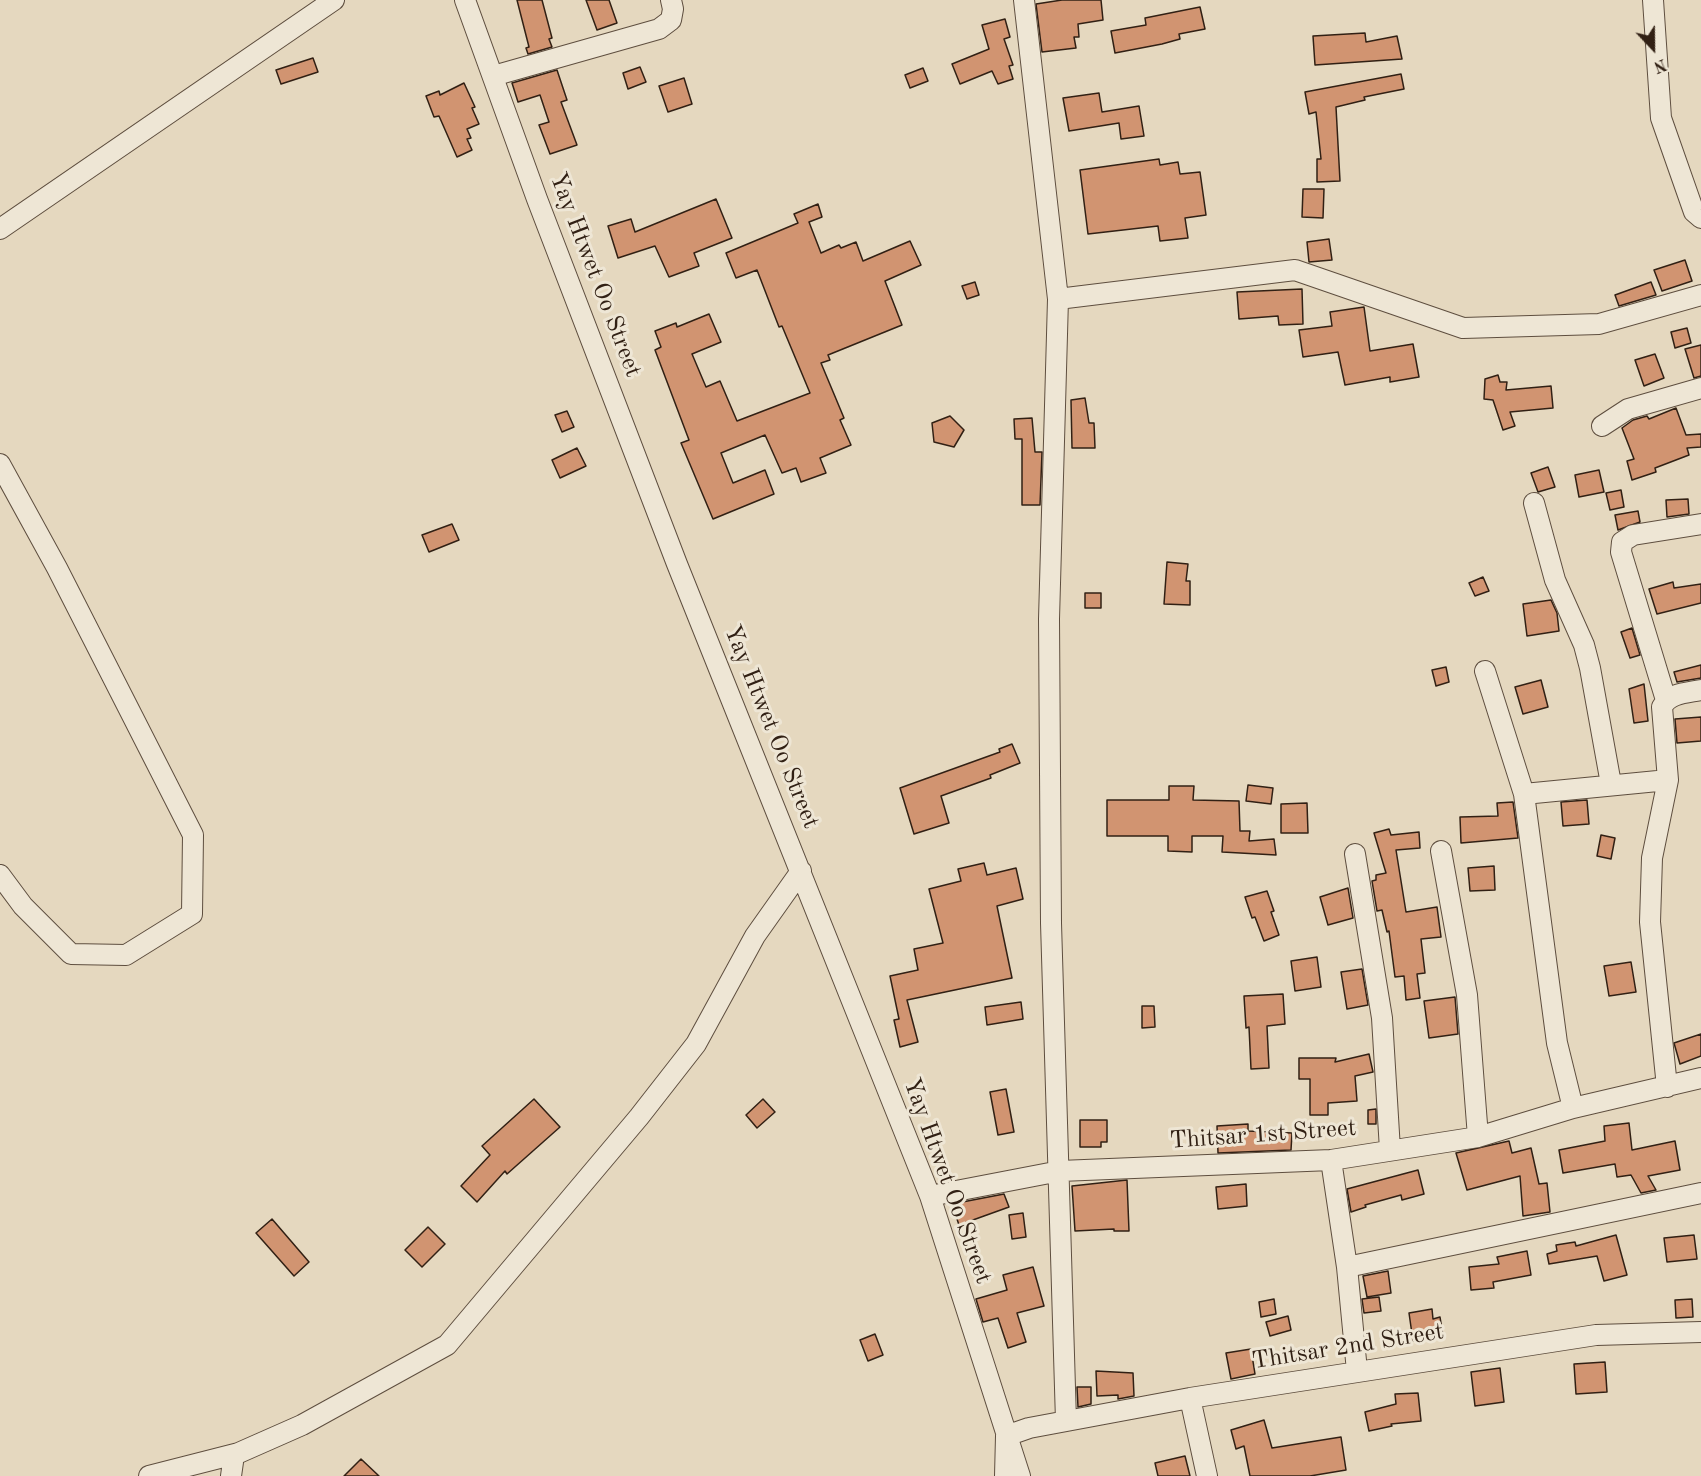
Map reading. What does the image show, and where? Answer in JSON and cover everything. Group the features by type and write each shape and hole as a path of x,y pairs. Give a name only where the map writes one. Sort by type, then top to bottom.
{"street":[{"path":"0,229 334,0"},
{"name":"Yay Htwet Oo Street","path":"465,0 677,564 930,1196 1020,1476"},
{"path":"493,76 659,29 671,20 673,9 671,0"},
{"path":"1024,0 1058,299 1049,619 1052,923 1066,1421"},
{"path":"1653,0 1660,118 1694,212 1701,218"},
{"path":"1058,299 1295,270 1463,328 1599,324 1701,295"},
{"path":"1602,426 1628,409 1701,388"},
{"path":"0,464 57,568 193,835 192,914 126,955 70,954 23,906 0,875"},
{"path":"1534,503 1556,580 1587,657 1611,784"},
{"path":"1666,700 1621,552 1622,542 1633,536 1701,524"},
{"path":"1485,671 1524,794 1557,1043 1573,1108"},
{"path":"1667,1087 1650,922 1652,858 1668,780 1662,707 1666,700 1674,695 1701,690"},
{"path":"1524,794 1668,780"},
{"path":"1441,851 1467,995 1478,1137"},
{"path":"1355,854 1382,1018 1390,1150"},
{"path":"150,1476 238,1453 302,1425 447,1345 639,1117 696,1044 755,936 801,871"},
{"name":"Thitsar 1st Street","path":"930,1196 1060,1171 1331,1160 1478,1137 1573,1108 1701,1078"},
{"path":"1331,1160 1347,1268 1357,1371"},
{"path":"1347,1268 1701,1193"},
{"name":"Thitsar 2nd Street","path":"1006,1436 1029,1428 1190,1398 1596,1335 1701,1332"},
{"path":"1190,1398 1207,1476"},
{"path":"1005,1476 1006,1436"},
{"path":"231,1476 234,1455 238,1453"}],"building":[{"path":"517,0 542,0 552,38 549,39 552,47 528,54 526,48 529,47"},
{"path":"586,0 609,0 617,23 597,30"},
{"path":"1062,0 1101,0 1103,20 1078,24 1079,37 1074,37 1076,48 1042,52 1036,4"},
{"path":"1200,7 1205,29 1179,34 1180,39 1162,44 1115,53 1111,31 1146,25 1145,18"},
{"path":"1005,19 1010,37 1004,39 1013,65 1009,66 1013,79 998,84 992,71 960,84 952,64 989,49 982,25"},
{"path":"1365,33 1366,42 1397,36 1402,59 1315,65 1313,36"},
{"path":"313,58 318,72 281,84 276,70"},
{"path":"640,67 646,82 628,89 623,73"},
{"path":"923,68 928,81 910,88 905,75"},
{"path":"557,70 567,100 561,102 577,145 550,154 539,125 549,122 540,95 518,102 512,83"},
{"path":"1401,74 1404,89 1364,97 1365,100 1336,107 1340,181 1317,182 1317,159 1321,159 1316,112 1309,114 1305,92"},
{"path":"684,78 692,104 668,112 659,86"},
{"path":"464,83 475,107 472,108 479,124 467,129 471,138 467,139 472,150 457,157 439,116 434,117 426,96 439,91 440,95"},
{"path":"1099,93 1102,112 1139,106 1144,136 1121,139 1119,123 1069,131 1063,98"},
{"path":"1159,159 1160,165 1178,162 1180,174 1200,172 1206,215 1185,218 1188,238 1160,241 1158,226 1088,234 1080,170"},
{"path":"1303,189 1324,189 1323,218 1302,217"},
{"path":"716,199 732,238 694,253 699,266 669,277 655,246 618,258 608,226 631,219 635,232"},
{"path":"818,204 822,217 809,222 821,253 839,245 841,248 856,242 863,261 910,241 921,265 885,281 902,325 828,355 830,360 821,363 844,418 840,420 851,445 820,458 826,473 801,482 796,468 782,473 765,435 721,453 733,483 765,470 774,494 713,519 681,443 689,440 655,350 661,347 655,331 676,323 677,327 709,314 721,342 692,354 706,387 720,381 737,421 810,393 782,326 779,327 757,270 736,278 726,253 798,223 794,214"},
{"path":"1329,239 1332,260 1309,262 1307,242"},
{"path":"1685,260 1692,281 1662,291 1654,270"},
{"path":"975,282 979,295 967,299 962,286"},
{"path":"1651,282 1656,295 1619,306 1615,295"},
{"path":"1302,289 1303,324 1279,325 1278,316 1239,319 1237,292"},
{"path":"1364,307 1370,351 1413,344 1419,377 1390,382 1390,377 1345,385 1338,352 1303,357 1299,330 1332,326 1330,312"},
{"path":"1687,328 1691,343 1675,348 1671,332"},
{"path":"1701,345 1701,376 1694,378 1685,349"},
{"path":"1655,354 1664,378 1644,386 1635,360"},
{"path":"1498,375 1500,382 1507,382 1506,390 1551,386 1553,408 1510,412 1515,426 1503,430 1493,400 1484,399 1485,379"},
{"path":"1085,398 1089,423 1094,423 1095,448 1072,448 1071,400"},
{"path":"1676,408 1686,435 1701,434 1701,447 1687,448 1689,455 1655,468 1656,472 1632,480 1627,461 1634,459 1622,428 1633,420 1647,416 1649,419"},
{"path":"567,411 574,427 562,432 555,415"},
{"path":"950,416 964,430 954,447 934,442 932,423"},
{"path":"1032,418 1035,452 1042,452 1040,505 1022,505 1022,439 1015,439 1014,419"},
{"path":"577,448 586,466 560,478 552,460"},
{"path":"1548,467 1555,487 1538,492 1531,473"},
{"path":"1599,470 1604,492 1579,497 1575,475"},
{"path":"1621,490 1624,507 1610,510 1606,493"},
{"path":"1688,499 1689,514 1667,517 1666,500"},
{"path":"1638,511 1640,522 1618,530 1615,515"},
{"path":"452,524 459,540 429,552 422,535"},
{"path":"1167,562 1188,564 1186,581 1190,581 1190,605 1164,604"},
{"path":"1483,577 1489,591 1475,596 1469,583"},
{"path":"1673,582 1674,588 1701,584 1701,603 1657,614 1649,589"},
{"path":"1085,593 1101,593 1101,608 1085,608"},
{"path":"1551,600 1557,613 1559,631 1527,636 1523,604"},
{"path":"1632,628 1640,655 1630,658 1621,632"},
{"path":"1701,665 1701,678 1677,682 1674,672"},
{"path":"1446,667 1449,682 1436,686 1432,670"},
{"path":"1541,680 1548,707 1523,714 1515,687"},
{"path":"1644,684 1648,721 1634,723 1629,689"},
{"path":"1701,717 1701,741 1677,743 1675,719"},
{"path":"1012,744 1020,763 990,775 991,778 941,796 949,823 914,834 900,788 1000,752 999,749"},
{"path":"1248,785 1273,788 1271,804 1246,801"},
{"path":"1169,786 1194,786 1193,800 1239,801 1240,831 1250,831 1249,841 1274,839 1276,855 1222,852 1223,836 1192,836 1192,852 1168,851 1168,836 1107,836 1107,800 1169,800"},
{"path":"1587,800 1589,824 1563,826 1561,802"},
{"path":"1513,802 1518,838 1461,843 1460,817 1498,816 1497,803"},
{"path":"1307,803 1308,833 1281,833 1281,804"},
{"path":"1389,829 1391,835 1419,832 1420,848 1396,850 1406,912 1437,907 1441,937 1421,939 1425,973 1417,974 1420,998 1406,1000 1404,976 1395,977 1389,931 1387,932 1382,910 1377,911 1372,881 1376,880 1376,875 1386,873 1374,833"},
{"path":"1601,835 1615,838 1611,859 1597,856"},
{"path":"984,863 987,875 1016,868 1023,899 997,906 1012,978 907,1000 918,1042 900,1047 894,1020 899,1019 890,976 918,970 914,949 943,943 929,889 961,881 958,869"},
{"path":"1494,866 1495,890 1470,891 1468,868"},
{"path":"1348,888 1353,918 1328,925 1320,897"},
{"path":"1267,891 1279,935 1264,941 1255,917 1252,918 1245,897"},
{"path":"1317,957 1321,987 1295,991 1291,961"},
{"path":"1631,962 1636,992 1609,996 1604,966"},
{"path":"1362,969 1368,1005 1347,1009 1341,972"},
{"path":"1283,994 1285,1024 1267,1026 1269,1068 1251,1069 1249,1027 1246,1028 1244,996"},
{"path":"1455,997 1458,1034 1429,1038 1424,1001"},
{"path":"1021,1002 1023,1019 987,1025 985,1007"},
{"path":"1142,1006 1154,1006 1155,1027 1142,1028"},
{"path":"1701,1034 1701,1056 1680,1064 1674,1043"},
{"path":"1369,1054 1373,1072 1355,1076 1357,1101 1328,1103 1328,1115 1310,1115 1310,1079 1299,1079 1299,1058 1336,1058 1335,1062"},
{"path":"1006,1089 1014,1132 998,1135 990,1092"},
{"path":"534,1099 560,1127 507,1174 505,1171 477,1202 461,1186 490,1155 482,1146"},
{"path":"763,1099 775,1112 757,1128 746,1115"},
{"path":"1376,1109 1376,1124 1368,1124 1368,1110"},
{"path":"1080,1120 1107,1120 1107,1142 1101,1142 1101,1147 1080,1147"},
{"path":"1629,1123 1632,1150 1675,1141 1680,1170 1648,1176 1656,1190 1641,1193 1631,1175 1617,1177 1615,1164 1563,1173 1559,1150 1605,1141 1604,1126"},
{"path":"1248,1124 1248,1131 1292,1133 1291,1150 1218,1153 1217,1126"},
{"path":"1509,1141 1512,1153 1531,1148 1539,1184 1547,1183 1550,1212 1523,1216 1520,1176 1467,1190 1456,1153"},
{"path":"1418,1170 1424,1194 1402,1200 1401,1195 1365,1205 1366,1207 1351,1212 1347,1189"},
{"path":"1127,1180 1129,1231 1114,1231 1114,1229 1075,1231 1072,1186"},
{"path":"1246,1184 1247,1206 1218,1209 1216,1187"},
{"path":"1004,1194 1009,1207 959,1225 952,1204"},
{"path":"1023,1213 1026,1237 1012,1239 1009,1215"},
{"path":"272,1219 309,1262 294,1276 256,1233"},
{"path":"428,1227 445,1244 422,1267 405,1250"},
{"path":"1616,1235 1627,1275 1604,1281 1597,1256 1549,1264 1547,1254 1557,1251 1556,1245 1575,1242 1576,1246"},
{"path":"1694,1235 1697,1259 1667,1262 1664,1238"},
{"path":"1527,1251 1531,1275 1493,1282 1494,1288 1471,1290 1469,1267 1499,1264 1497,1257"},
{"path":"1033,1267 1044,1306 1017,1313 1026,1342 1008,1348 998,1318 983,1322 976,1299 1007,1290 1003,1275"},
{"path":"1388,1271 1391,1293 1367,1297 1363,1276"},
{"path":"1379,1297 1381,1311 1364,1313 1362,1299"},
{"path":"1274,1299 1276,1314 1261,1317 1259,1302"},
{"path":"1692,1299 1693,1317 1676,1318 1675,1300"},
{"path":"1432,1309 1433,1319 1440,1317 1443,1335 1413,1341 1409,1313"},
{"path":"1288,1316 1291,1330 1270,1336 1266,1322"},
{"path":"875,1334 883,1355 868,1361 860,1340"},
{"path":"1251,1349 1255,1374 1231,1379 1226,1353"},
{"path":"1605,1362 1607,1392 1576,1394 1574,1364"},
{"path":"1500,1368 1504,1402 1475,1406 1471,1372"},
{"path":"1096,1371 1133,1373 1134,1396 1118,1399 1118,1395 1097,1396"},
{"path":"1077,1387 1091,1387 1091,1404 1078,1407"},
{"path":"1418,1393 1421,1421 1391,1424 1392,1426 1369,1431 1365,1412 1396,1404 1395,1394"},
{"path":"1264,1420 1272,1448 1341,1437 1346,1470 1310,1476 1250,1476 1244,1446 1236,1449 1231,1430"},
{"path":"1185,1456 1190,1476 1158,1476 1155,1463"},
{"path":"361,1459 379,1476 344,1476"}]}
